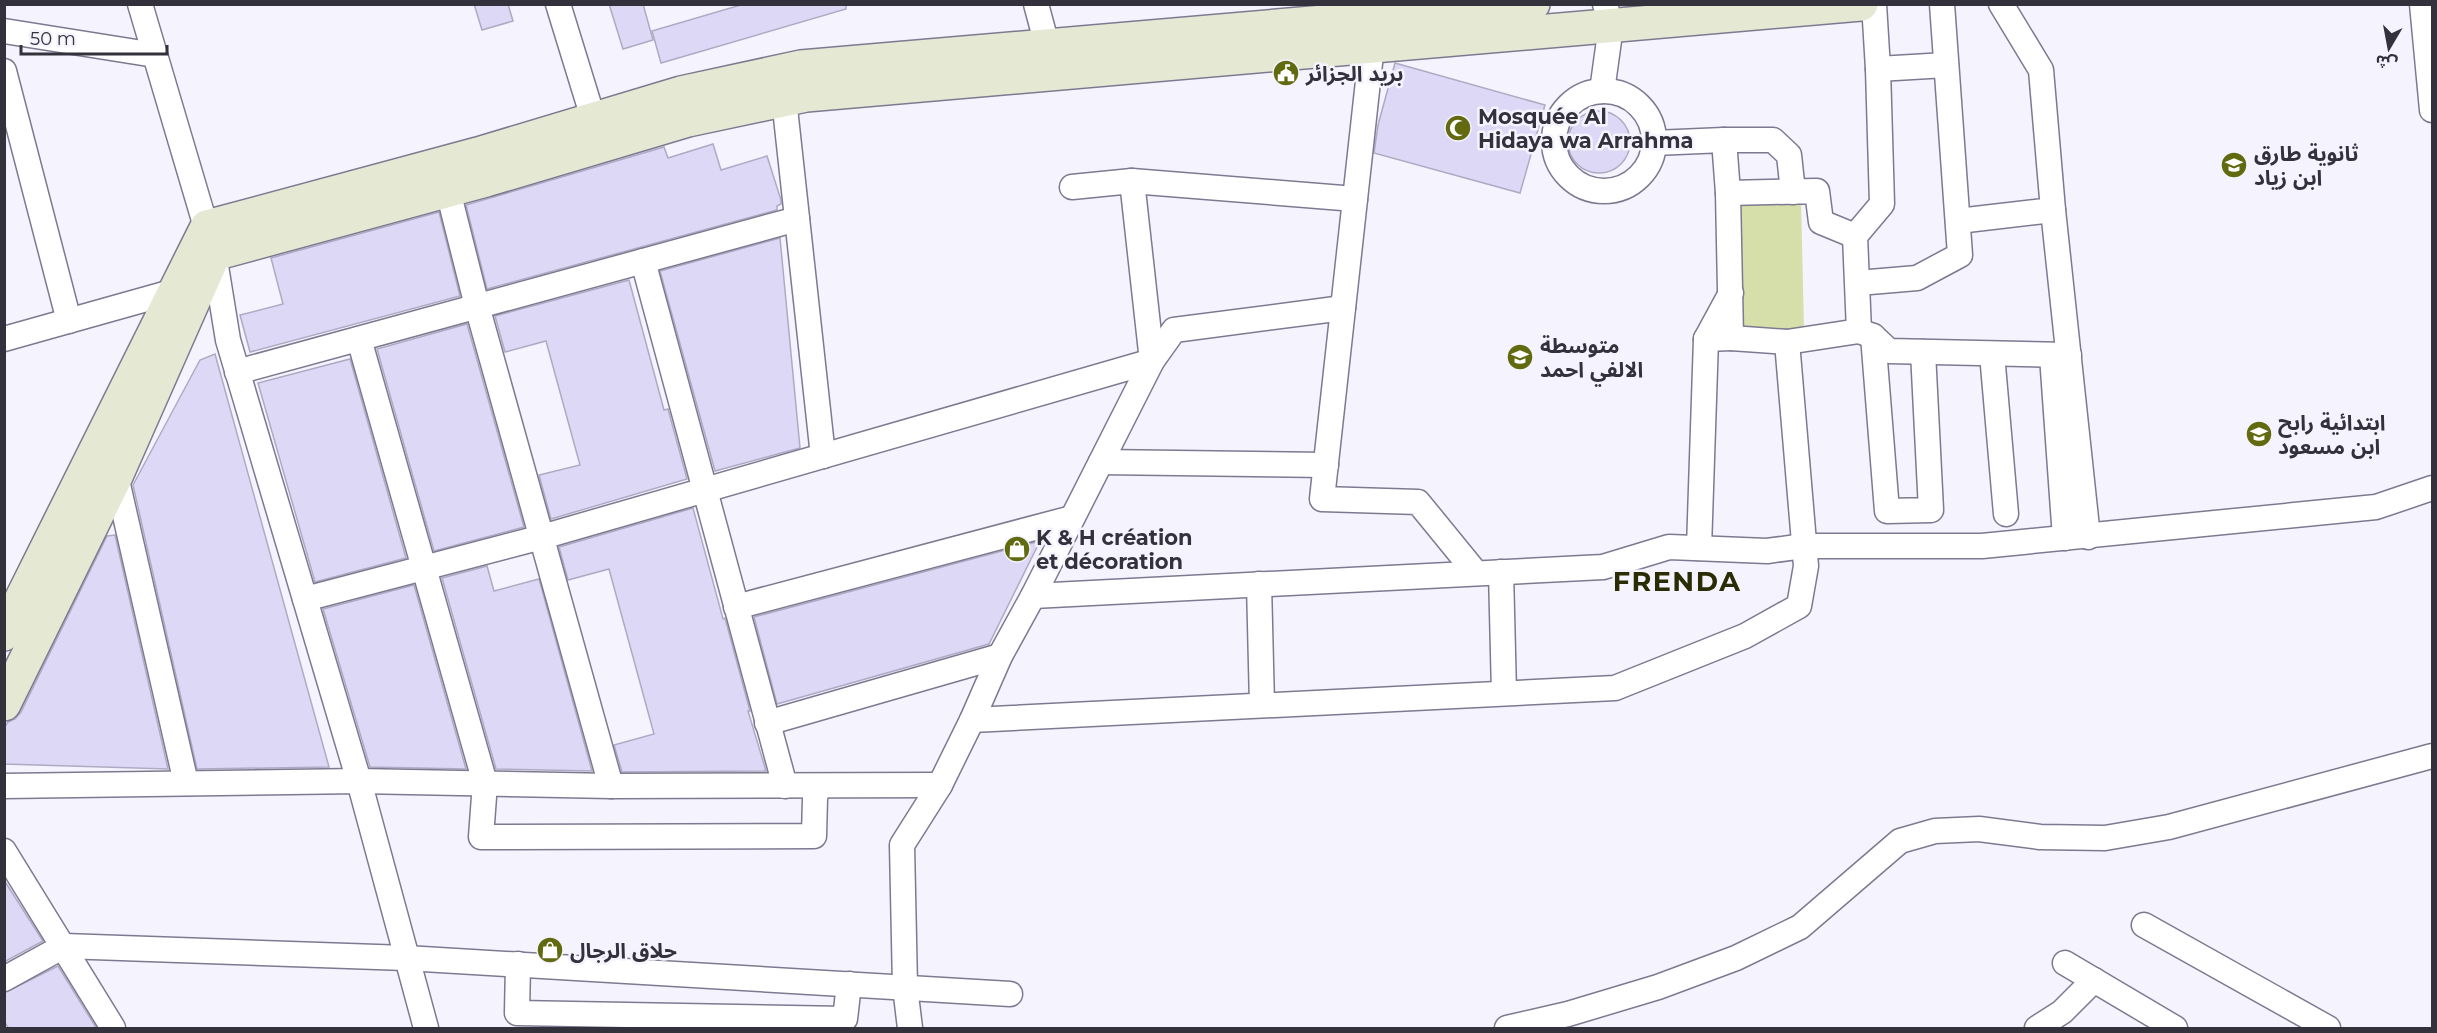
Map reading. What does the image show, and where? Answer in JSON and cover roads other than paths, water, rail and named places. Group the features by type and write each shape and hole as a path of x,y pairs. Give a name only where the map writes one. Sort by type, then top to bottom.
{"street":[{"path":"140,4 210,241 228,340 359,781 426,1029"},
{"path":"558,4 598,133"},
{"path":"1036,4 1051,59"},
{"path":"37,638 9,610 175,291 210,241 598,133 688,120 806,94 1277,28 1533,4"},
{"path":"1277,28 1372,45 1608,15 1861,4"},
{"path":"1874,4 1882,204 1855,236 1857,283 1866,334 1887,511 1931,510 1923,352"},
{"path":"1857,283 1917,278 1960,255 1942,4"},
{"path":"2001,4 2041,70 2053,210 2060,355 2076,538"},
{"path":"2422,4 2433,110"},
{"path":"1602,91 1608,15"},
{"path":"4,31 155,56"},
{"path":"1372,45 1322,500 1418,502 1476,573"},
{"path":"598,133 681,93 801,67 1051,59"},
{"path":"1878,69 1946,65"},
{"path":"4,71 69,321"},
{"path":"1602,91 1626,97 1645,112 1652,127 1654,143 1651,159 1642,173 1629,184 1614,190 1597,191 1581,186 1568,176 1559,162 1554,147 1555,130 1561,115 1572,103 1586,94 1602,91"},
{"path":"784,99 823,456"},
{"path":"1724,140 1728,193 1731,338"},
{"path":"1654,143 1773,140 1789,155 1793,192"},
{"path":"445,177 477,306 612,786"},
{"path":"1072,188 1132,181 1355,199"},
{"path":"1132,181 1152,361"},
{"path":"1728,193 1817,191 1821,222 1855,236"},
{"path":"1958,221 2053,210"},
{"path":"237,372 797,219"},
{"path":"4,704 116,476 210,241"},
{"path":"643,261 785,786"},
{"path":"4,339 175,291"},
{"path":"1699,548 1706,339 1731,292"},
{"path":"910,1029 905,987 902,845 939,785 972,720 1000,656 1034,596 1152,361 1174,330 1343,308"},
{"path":"1706,339 1731,338 1787,342 1866,334 1889,351 2060,355"},
{"path":"359,339 485,783 481,837 814,836 815,798 818,786"},
{"path":"972,720 1615,688 1745,636 1799,606 1806,566 1787,342"},
{"path":"1992,354 2006,514"},
{"path":"305,599 542,537 1152,361"},
{"path":"1101,462 1326,465"},
{"path":"116,476 186,783"},
{"path":"1034,596 1603,567 1669,547 1767,551 1804,546 1982,546 2376,507 2433,488"},
{"path":"736,607 1072,518"},
{"path":"1502,572 1504,693"},
{"path":"1259,584 1262,705"},
{"path":"767,723 1000,656"},
{"path":"1507,1029 1568,1014 1647,990 1736,958 1800,927 1900,841 1935,831 1979,829 2040,837 2104,838 2169,827 2433,756"},
{"path":"4,786 359,781 612,786 939,785"},
{"path":"4,851 113,1029"},
{"path":"2144,925 2328,1029"},
{"path":"4,979 64,946 406,957 1010,994"},
{"path":"2066,963 2175,1029"},
{"path":"518,964 518,1013 845,1019 849,984"},
{"path":"2037,1029 2065,1021 2094,980"}],"place":[{"name":"بريد الجزائر","path":"1286,73"},
{"name":"Mosquée Al Hidaya wa Arrahma","path":"1458,128"},
{"name":"ثانوية طارق ابن زياد","path":"2234,165"},
{"name":"متوسطة الالفي احمد","path":"1520,357"},
{"name":"ابتدائية رابح ابن مسعود","path":"2259,434"},
{"name":"K & H création et décoration","path":"1017,549"},
{"name":"حلاق الرجال","path":"550,950"}],"district":[{"name":"FRENDA","path":"1677,581"}]}
